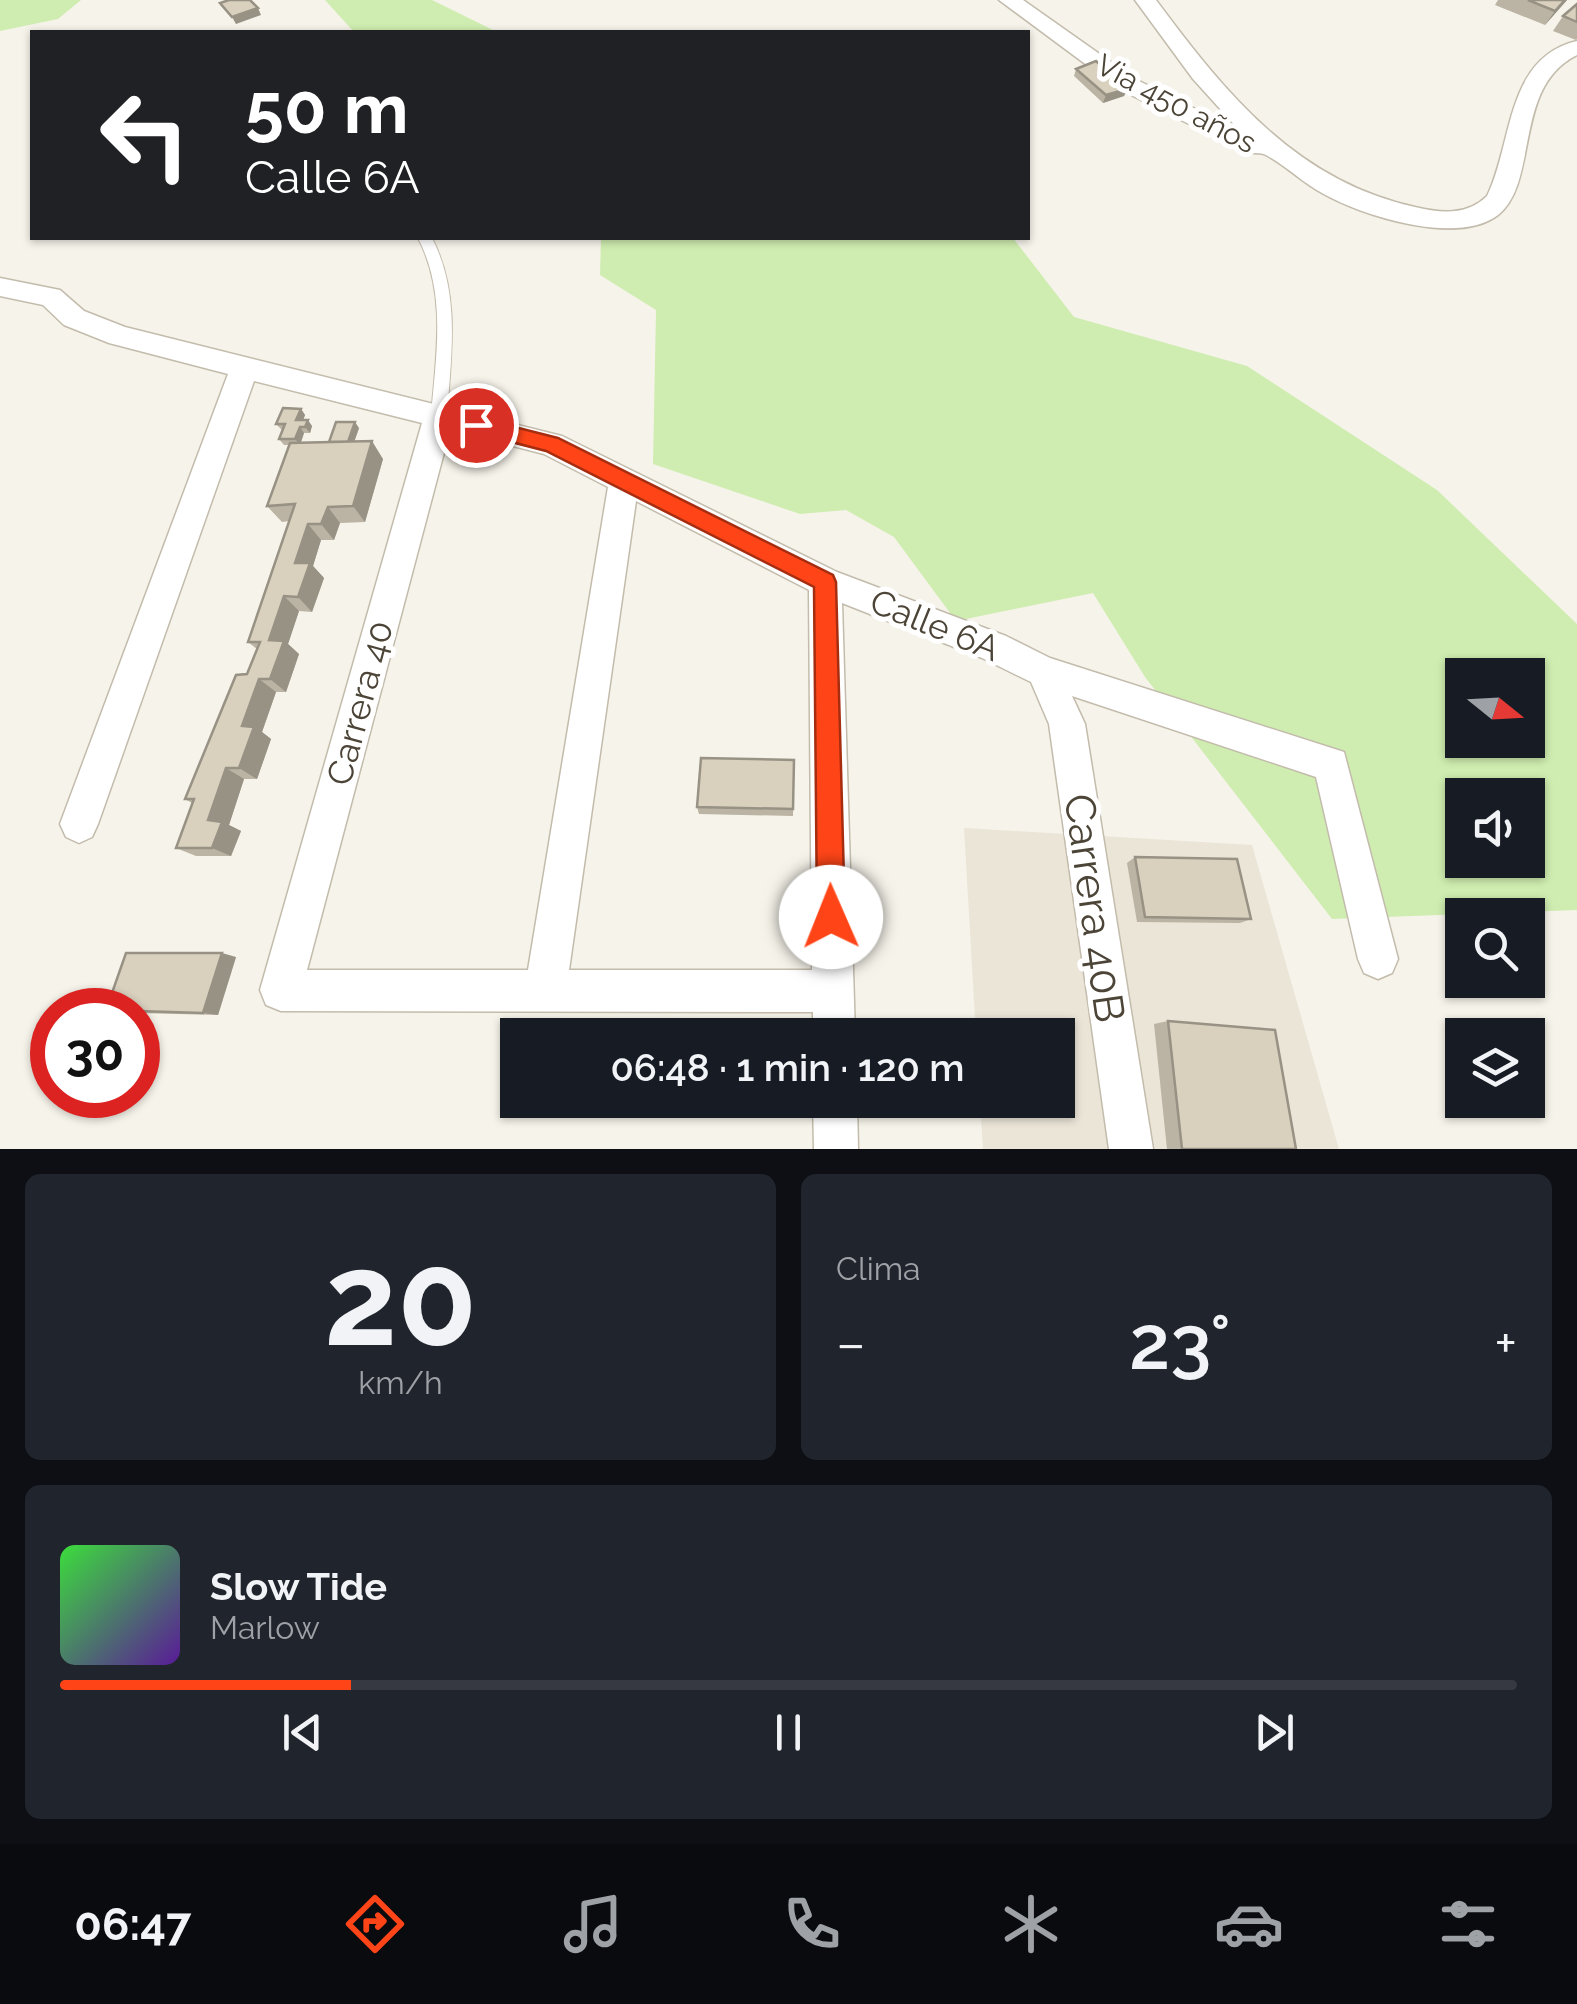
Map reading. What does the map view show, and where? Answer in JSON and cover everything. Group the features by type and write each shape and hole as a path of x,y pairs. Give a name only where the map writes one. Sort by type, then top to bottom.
{"street":[{"name":"Via 450 años","path":"1008,0 1127,84 1298,168"},
{"path":"1144,0 1249,131 1298,168 1353,197 1400,214 1450,221 1479,215 1497,202 1515,133 1539,75 1577,46"},
{"name":"Calle 6A","path":"0,288 50,297 74,318 119,336 551,444 825,582 994,646 1043,671 1331,764 1378,959"},
{"path":"79,824 246,368"},
{"name":"Carrera 40","path":"439,416 281,990 545,991"},
{"path":"624,480 545,991 833,992"},
{"path":"825,582 834,1018"},
{"name":"Carrera 40B","path":"1043,671 1068,724 1131,1149"},
{"path":"835,1118 836,1149"}],"lane":[{"path":"426,240 440,260 443,331 439,416"}],"shaded area":[{"path":"964,828 1252,845 1339,1149 983,1149 981,1118 1075,1118 1075,1018 975,1018"}],"green space":[{"path":"0,0 81,0 58,19 0,31"},
{"path":"325,0 432,0 493,30 352,30"},
{"path":"601,240 1015,240 1074,317 1247,366 1437,490 1577,624 1577,910 1545,911 1545,898 1445,898 1445,915 1332,919 1145,677 1093,593 956,621 894,537 846,510 800,514 653,464 656,310 600,275"}],"building":[{"path":"250,0 258,8 232,17 220,3"},
{"path":"1528,0 1565,0 1555,11"},
{"path":"1577,4 1577,22 1563,16"},
{"path":"1096,61 1127,89 1106,95 1076,69"},
{"path":"283,408 301,409 296,420 308,420 295,439 279,439 285,424 276,424"},
{"path":"336,422 355,422 348,442 329,442"},
{"path":"372,441 353,506 328,507 321,524 308,524 295,563 310,563 298,597 284,596 269,640 284,641 270,679 259,679 242,726 254,727 239,768 226,768 208,820 222,822 212,848 176,848 194,799 185,799 236,675 247,674 260,642 248,642 295,504 267,506 290,443"},
{"path":"701,758 794,760 793,809 697,807"},
{"path":"1135,857 1237,859 1251,919 1145,917"},
{"path":"126,953 222,953 203,1013 160,1012 160,988 114,988"},
{"path":"1168,1021 1275,1030 1296,1149 1182,1149"}],"route":[{"path":"476,425 551,444 825,582 831,917"}]}
